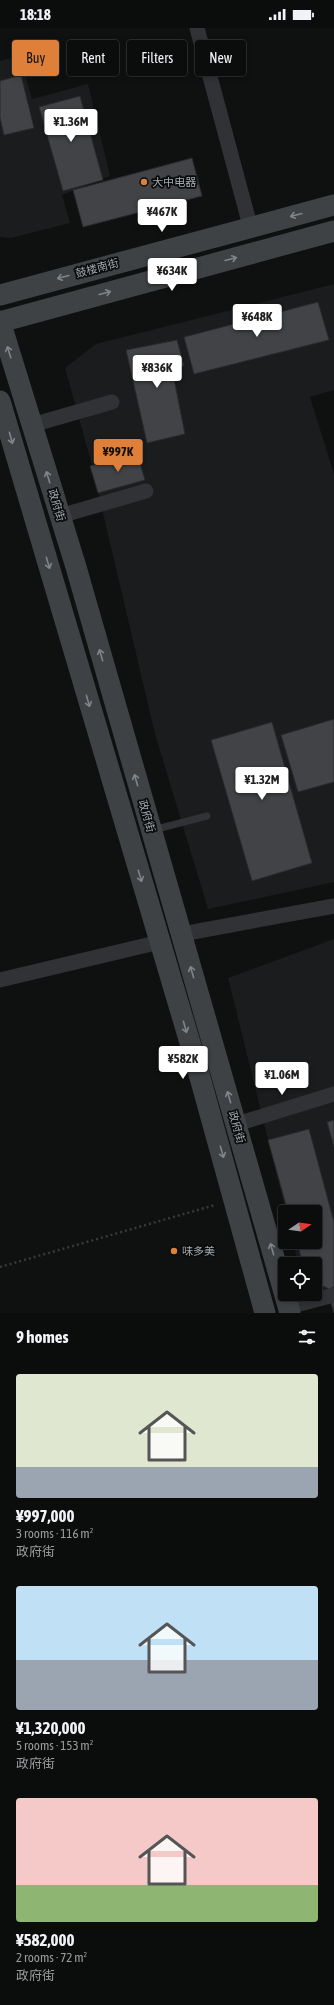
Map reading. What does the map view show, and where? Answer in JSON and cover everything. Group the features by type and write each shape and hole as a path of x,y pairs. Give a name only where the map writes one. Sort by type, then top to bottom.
{"main road":[{"name":"鼓楼南街","path":"0,295 334,204"},
{"path":"0,322 334,231"},
{"name":"政府街","path":"0,322 60,516 237,1124 289,1310"},
{"name":"政府街","path":"0,401 235,1199 266,1313"}],"street":[{"path":"196,28 248,218 249,227"},
{"path":"32,425 112,402"},
{"path":"60,516 146,491"},
{"path":"182,934 334,906"},
{"path":"0,980 160,942"},
{"path":"237,1124 334,1094"},
{"path":"289,1310 334,1295"}],"lane":[{"path":"151,831 207,816"}],"path":[{"path":"0,1267 235,1199"}],"shaded area":[{"path":"12,58 12,76 26,76 32,99 88,84 110,176 62,195 70,223 11,238 0,237 0,61"},
{"path":"334,284 334,390 310,397 334,474 334,882 208,909 155,734 90,458 65,368 96,344"},
{"path":"334,939 334,1288 322,1291 322,1257 296,1257 295,1249 322,1249 322,1205 284,1205 228,978"}],"building":[{"path":"21,76 34,128 4,135 0,118 0,81"},
{"path":"80,96 103,180 63,191 39,107"},
{"path":"192,158 202,196 83,227 73,190"},
{"path":"318,302 329,340 194,374 184,337"},
{"path":"177,340 184,366 172,369 185,434 147,443 126,350"},
{"path":"137,453 145,480 98,493 90,466"},
{"path":"334,719 334,782 298,792 281,735"},
{"path":"272,722 312,863 252,881 211,740"},
{"path":"334,1120 334,1147 327,1122"},
{"path":"309,1129 334,1222 334,1287 329,1289 322,1286 322,1257 301,1257 299,1249 322,1249 322,1205 286,1205 268,1140"},
{"path":"334,1298 334,1313 330,1299"}],"place":[{"name":"大中电器","path":"144,182"},
{"name":"味多美","path":"174,1251"}]}
